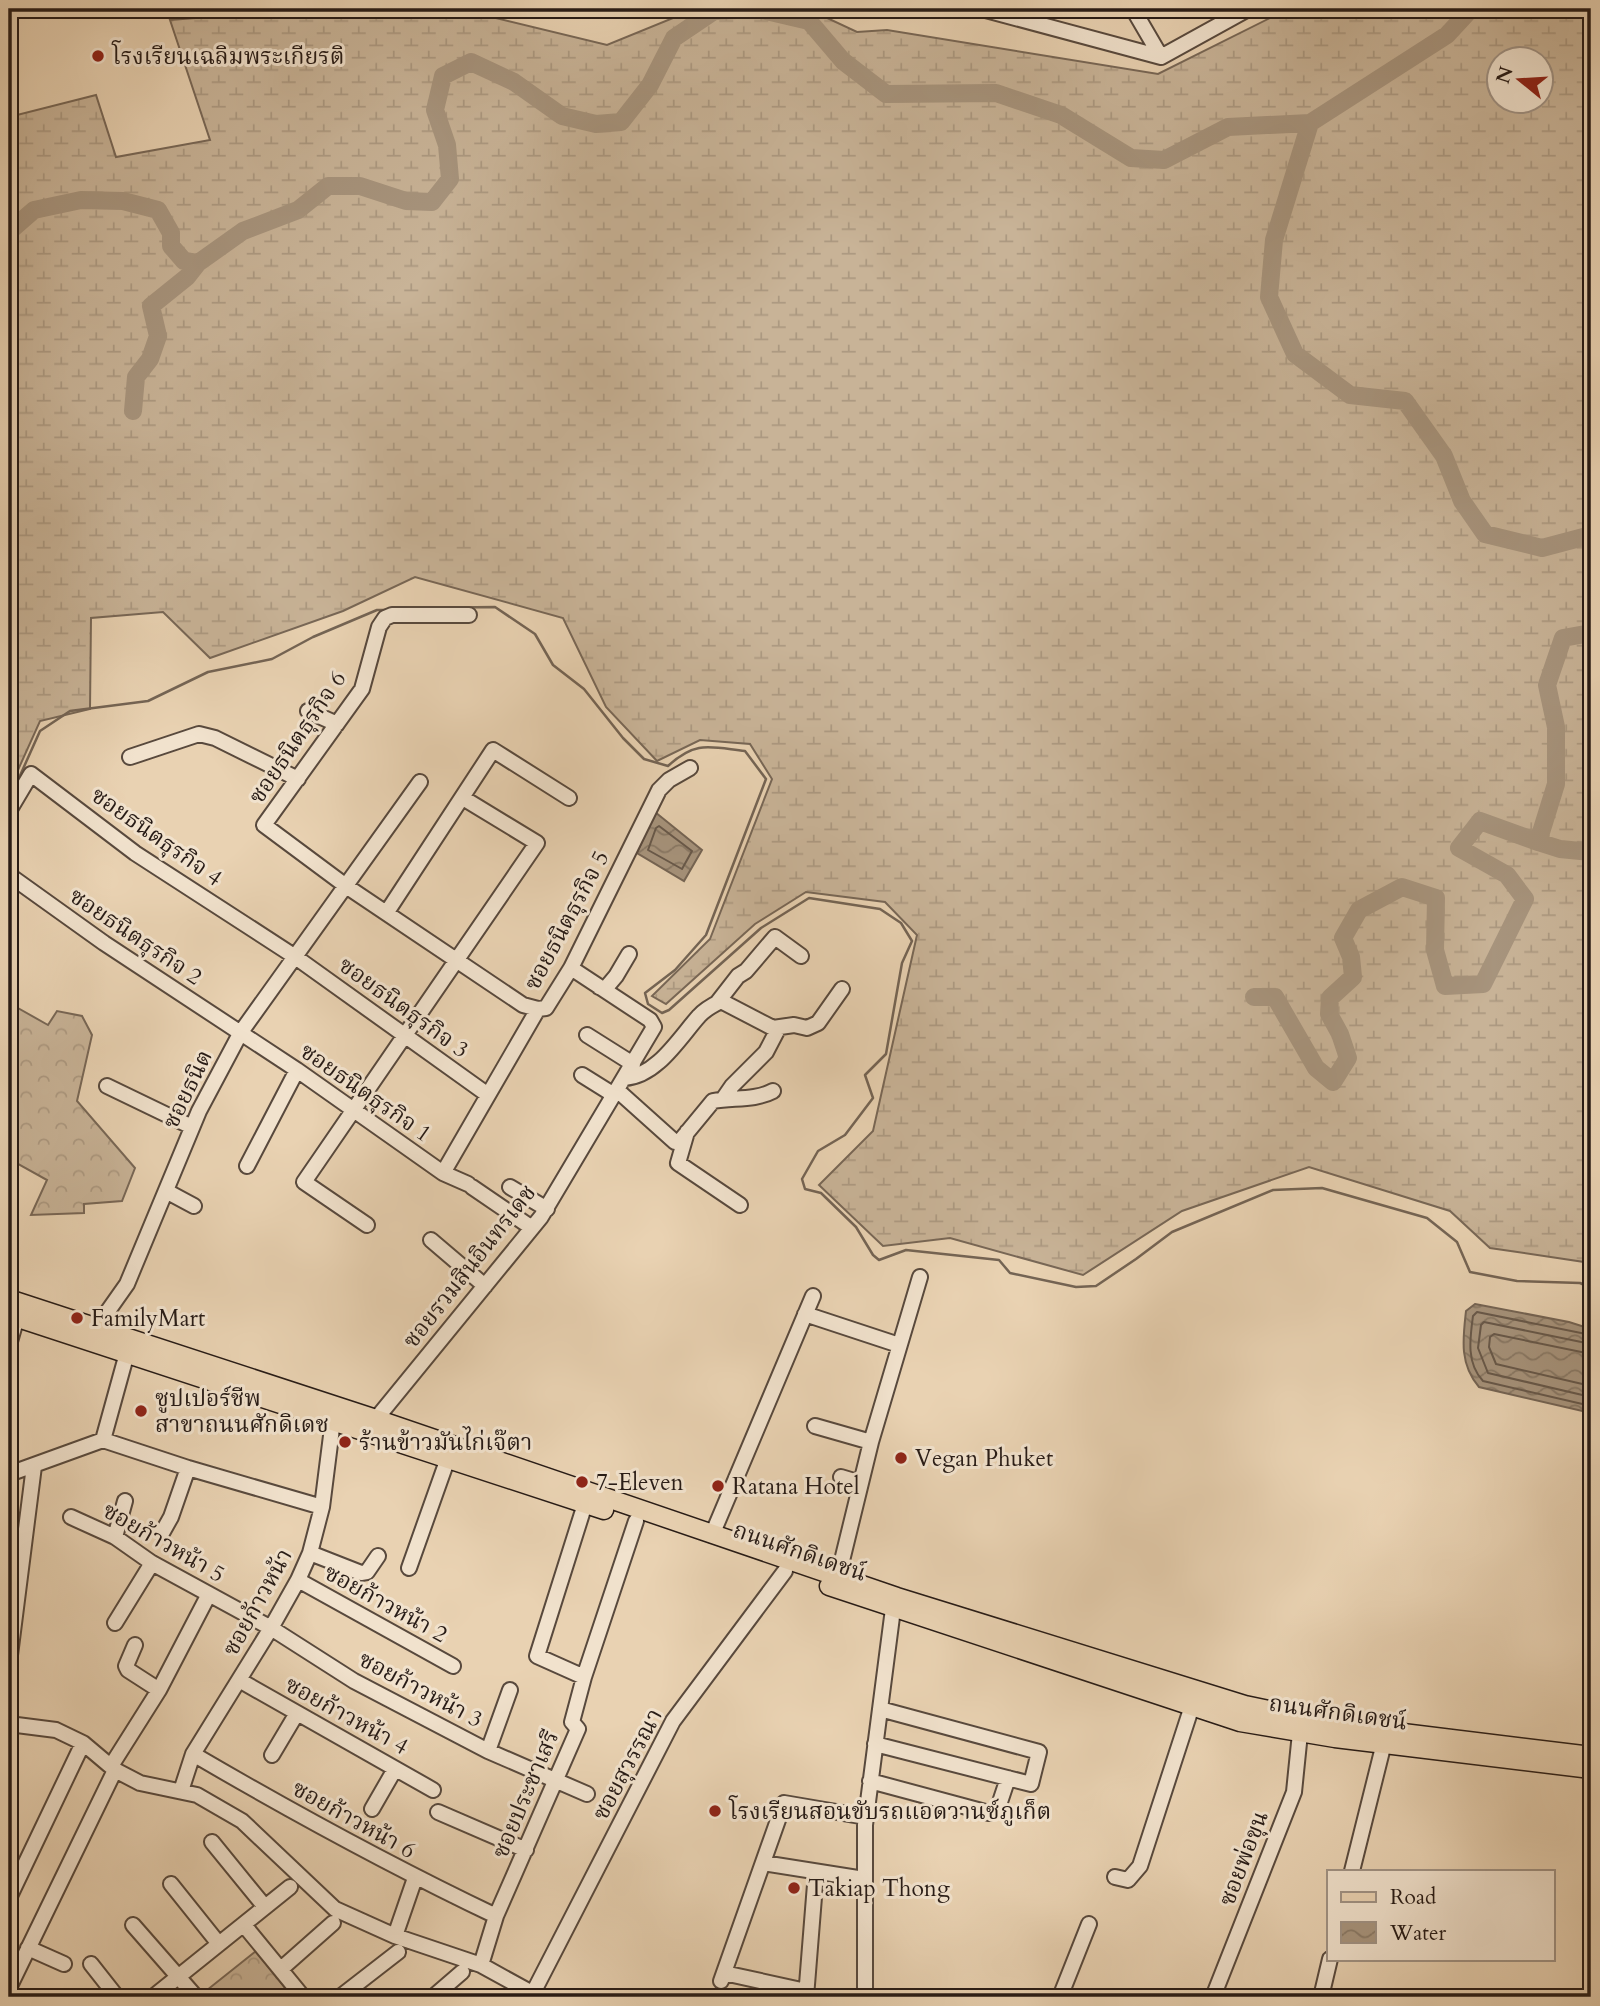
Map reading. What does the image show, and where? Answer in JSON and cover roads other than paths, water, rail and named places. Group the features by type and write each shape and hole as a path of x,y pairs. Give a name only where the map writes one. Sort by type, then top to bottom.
{"main road":[{"name":"ถนนศักดิเดชน์","path":"9,1299 376,1419 712,1535 785,1571 1245,1705 1346,1726 1591,1755"},
{"name":"ถนนศักดิเดชน์","path":"13,1316 636,1521 838,1577 895,1603 1240,1722 1300,1733 1591,1769"}],"street":[{"path":"982,9 1161,57 1248,9"},
{"path":"1133,9 1161,57"},
{"name":"ซอยธนิตธุรกิจ 6","path":"346,886 264,825 362,690 379,627 385,618 392,615 469,615"},
{"path":"308,711 337,724"},
{"path":"130,757 199,734 215,738 298,779"},
{"path":"387,912 493,750 569,799"},
{"name":"ซอยธนิตธุรกิจ 5","path":"346,886 523,1005 546,1008 571,968 660,790 669,780 690,768"},
{"name":"ซอยธนิตธุรกิจ 4","path":"9,811 31,775 135,853 294,956"},
{"name":"ซอยธนิต","path":"96,1328 127,1284 192,1127 241,1032 420,782"},
{"path":"367,1225 304,1182 537,843 463,798"},
{"name":"ซอยธนิตธุรกิจ 2","path":"9,875 104,943 241,1032"},
{"path":"717,1003 775,937 802,956"},
{"path":"571,968 605,989 614,980 629,954"},
{"name":"ซอยธนิตธุรกิจ 3","path":"294,956 488,1095"},
{"name":"ซอยรวมสินอินทรเดช","path":"376,1419 547,1209 654,1027 650,1020 599,987"},
{"path":"619,1088 671,1051 699,1015 721,1001 771,1027 778,1029 794,1025 807,1028 818,1023 842,989"},
{"path":"443,1173 538,1009"},
{"path":"723,1099 732,1086 766,1052 778,1029"},
{"name":"ซอยธนิตธุรกิจ 1","path":"241,1032 443,1173 470,1186 532,1228"},
{"path":"587,1035 633,1064"},
{"path":"247,1166 297,1070"},
{"path":"582,1074 619,1088 673,1140 680,1141 713,1101 755,1098 773,1091"},
{"path":"107,1086 192,1127"},
{"path":"687,1132 678,1163 740,1205"},
{"path":"510,1187 547,1209"},
{"path":"166,1191 194,1206"},
{"path":"431,1240 485,1286"},
{"path":"838,1577 871,1441 920,1277"},
{"path":"712,1535 813,1296"},
{"path":"805,1314 899,1345"},
{"path":"9,1345 13,1316"},
{"path":"103,1440 127,1353"},
{"name":"ซอยก้าวหน้า","path":"181,1791 193,1754 271,1628 310,1553 322,1507 333,1420"},
{"path":"815,1426 871,1441"},
{"path":"9,1474 103,1440 322,1507"},
{"path":"409,1568 448,1458"},
{"path":"9,1663 34,1466"},
{"path":"162,1533 171,1517 188,1468"},
{"path":"841,1477 861,1483"},
{"path":"115,1537 125,1501"},
{"path":"584,1677 537,1656 585,1504"},
{"name":"ซอยก้าวหน้า 5","path":"71,1517 115,1537 152,1563 271,1628"},
{"name":"ซอยประชาเสรี","path":"481,1965 496,1916 578,1728 572,1722 584,1677 636,1521"},
{"path":"310,1553 361,1573 367,1572 378,1556"},
{"path":"115,1623 152,1563"},
{"name":"ซอยสุวรรณา","path":"536,1995 673,1721 785,1571"},
{"name":"ซอยก้าวหน้า 2","path":"298,1580 453,1665"},
{"path":"9,1988 113,1768 159,1690 209,1594"},
{"path":"865,1997 866,1817 895,1603"},
{"name":"ซอยก้าวหน้า 3","path":"271,1628 354,1681 488,1751 587,1794"},
{"path":"135,1645 126,1666 128,1670 159,1690"},
{"name":"ซอยก้าวหน้า 4","path":"239,1680 433,1790"},
{"path":"488,1751 510,1689"},
{"path":"1115,1877 1128,1880 1140,1866 1192,1706"},
{"path":"875,1744 1031,1784 1039,1752 880,1709"},
{"path":"272,1755 297,1713"},
{"path":"9,1724 56,1730 83,1743 113,1768 140,1783 197,1795 242,1821 335,1909 395,1936 481,1965 536,1995"},
{"name":"ซอยพ่อขุน","path":"1213,1997 1294,1792 1300,1733"},
{"path":"9,1898 83,1743"},
{"path":"1352,1870 1384,1743"},
{"name":"ซอยก้าวหน้า 6","path":"193,1754 326,1831 415,1878 496,1916"},
{"path":"372,1809 395,1769"},
{"path":"870,1781 989,1813 997,1811 1009,1777"},
{"path":"816,1872 806,1994 723,1977 784,1803 866,1817"},
{"path":"438,1812 526,1850"},
{"path":"212,1842 265,1907"},
{"path":"763,1863 864,1879"},
{"path":"395,1936 415,1878"},
{"path":"171,1884 219,1944"},
{"path":"153,1997 290,1886"},
{"path":"281,1969 333,1923"},
{"path":"133,1924 196,1997"},
{"path":"1060,1997 1089,1924"},
{"path":"244,1925 303,1997"},
{"path":"28,1948 64,1964"},
{"path":"340,1997 398,1952"},
{"path":"1321,1997 1330,1960"},
{"path":"91,1964 117,1997"},
{"path":"440,1995 462,1972"}],"water":[{"path":"655,812 702,850 684,881 637,853"},
{"path":"1475,1304 1569,1322 1591,1329 1591,1413 1479,1387 1468,1369 1464,1350 1466,1311"}],"waterway":[{"path":"11,230 34,210 81,200 123,201 158,210 171,233 171,246 184,261 198,263 243,231 298,210 328,186 360,186 406,201 432,202 450,179 447,145 435,110 443,76 471,62 514,82 562,116 596,124 621,122 650,85 674,38 714,11 758,9 809,21 843,61 886,94 996,93 1061,115 1131,158 1164,160 1228,127 1310,123 1447,35 1471,9"},
{"path":"1310,123 1274,240 1269,297 1295,354 1350,395 1405,401 1444,456 1462,501 1485,534 1542,548 1591,535"},
{"path":"133,411 136,377 150,359 158,336 151,306 187,277 198,263"},
{"path":"9,545 14,578 9,590"},
{"path":"419,608 495,607 535,634 553,665 584,689 623,738 644,759 668,766 687,752 704,747 745,751 766,779 706,935 675,970 645,993 648,1004 662,1013 669,1010 761,928 809,898 880,909 901,923 912,941 902,963 886,1054 865,1075 873,1098 845,1135 818,1151 802,1179 805,1189 821,1193 856,1227 879,1260 906,1250 999,1260 1010,1273 1076,1287 1096,1286 1172,1232 1273,1190 1322,1188 1427,1218 1457,1242 1470,1272 1517,1281 1580,1283 1591,1288"},
{"path":"14,789 40,731 70,711 148,701 208,672 272,659 313,637 377,610 388,610"},
{"path":"1254,997 1275,997 1316,1068 1333,1082 1348,1058 1340,1034 1329,1014 1330,998 1353,977 1351,957 1343,938 1359,910 1402,887 1436,898 1435,950 1445,986 1483,984 1525,899 1507,875 1459,848 1480,821 1538,842 1556,784 1556,727 1547,685 1563,638 1591,633"},
{"path":"1538,842 1560,849 1591,852"}],"place":[{"name":"โรงเรียนเฉลิมพระเกียรติ","path":"98,56"},
{"name":"FamilyMart","path":"77,1318"},
{"name":"ซูปเปอร์ชีพ สาขาถนนศักดิเดช","path":"141,1411"},
{"name":"ร้านข้าวมันไก่เจ๊ตา","path":"345,1442"},
{"name":"Vegan Phuket","path":"901,1458"},
{"name":"7-Eleven","path":"582,1482"},
{"name":"Ratana Hotel","path":"718,1486"},
{"name":"โรงเรียนสอนขับรถแอดวานซ์ภูเก็ต","path":"715,1811"},
{"name":"Takiap Thong","path":"794,1888"}]}
